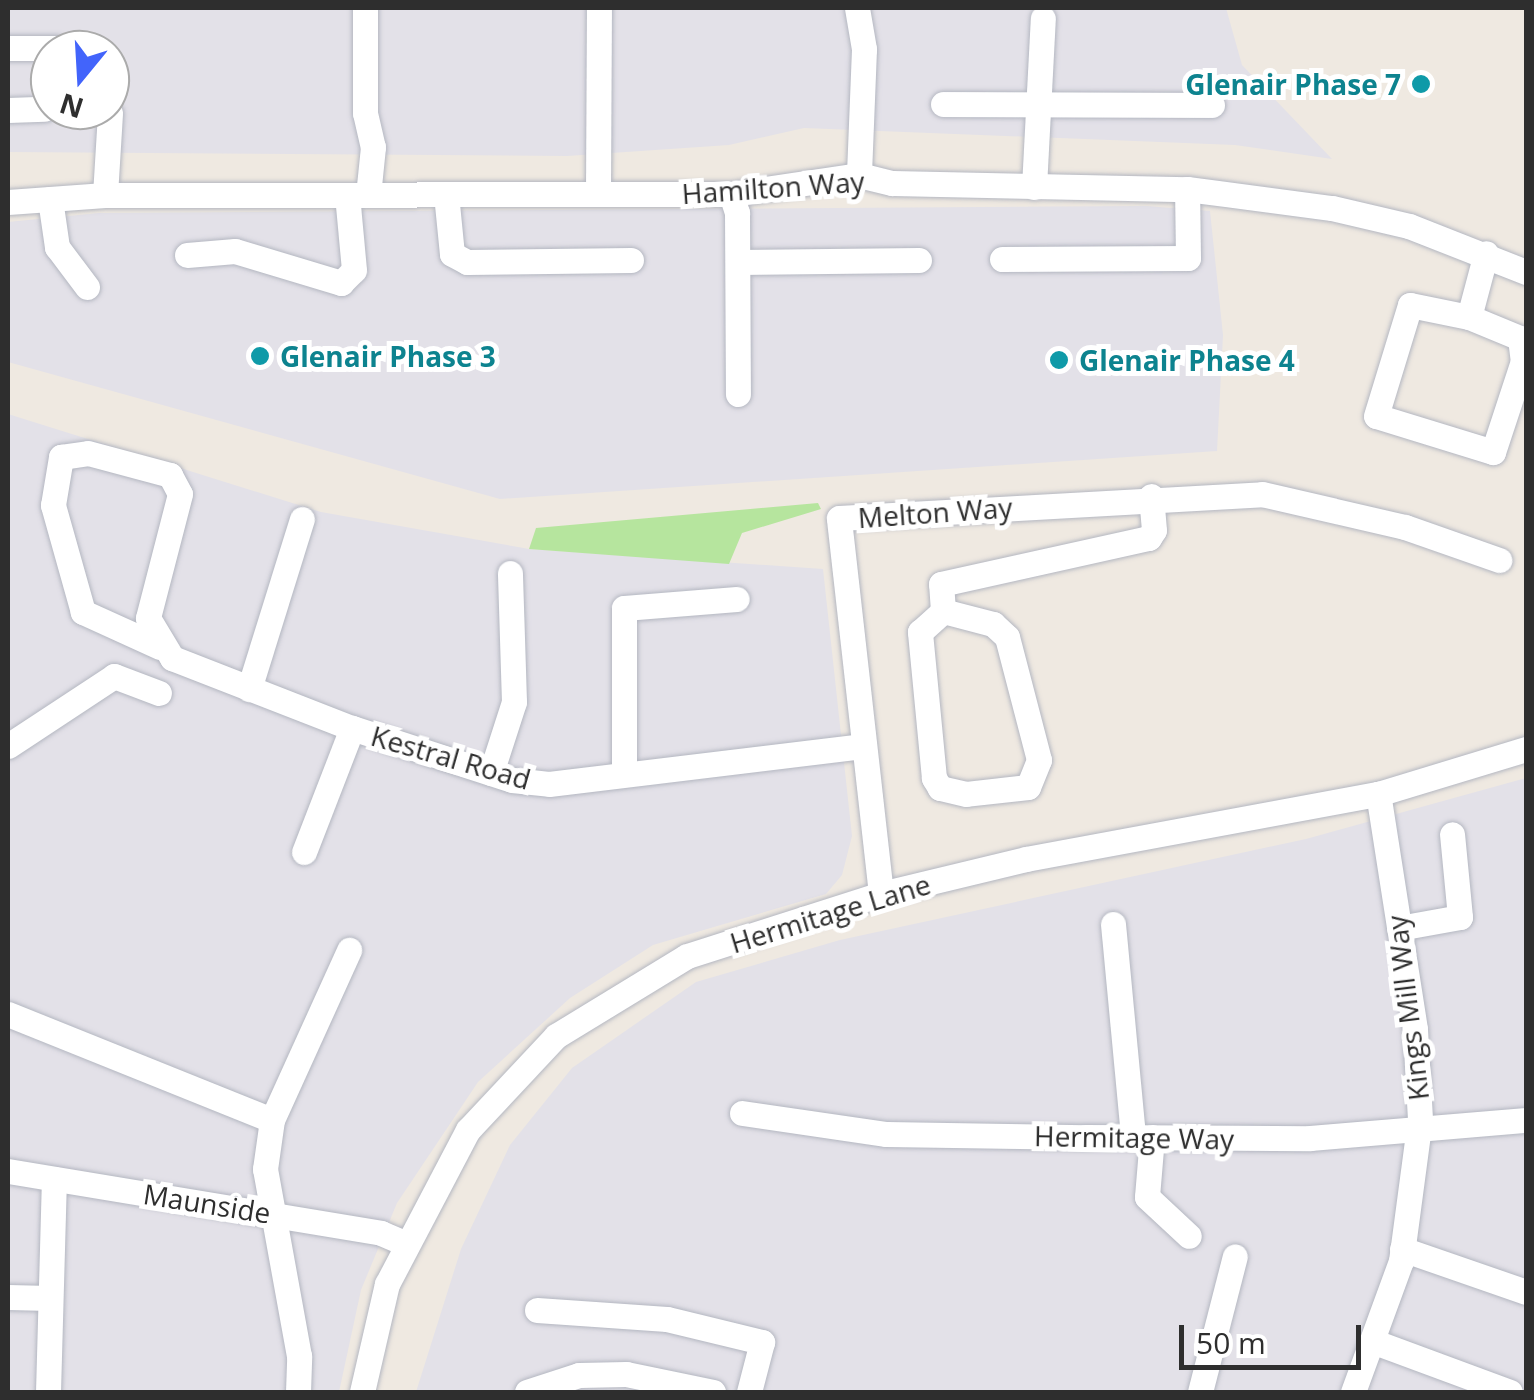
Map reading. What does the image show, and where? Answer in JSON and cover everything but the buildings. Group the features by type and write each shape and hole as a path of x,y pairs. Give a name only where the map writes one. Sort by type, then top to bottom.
{"street":[{"path":"186,255 235,251 341,283 354,270 357,195 373,147 365,113 366,8"},
{"path":"598,193 599,8"},
{"path":"858,8 864,49 859,175"},
{"path":"1034,187 1044,18"},
{"path":"943,104 1212,105"},
{"path":"104,195 109,130"},
{"name":"Hamilton Way","path":"8,202 104,195 731,194 859,175 892,183 1187,189 1332,208 1523,263"},
{"path":"1002,260 1188,258 1187,189"},
{"path":"446,194 452,254 467,262 631,260"},
{"path":"731,194 738,262 738,394"},
{"path":"50,199 51,253 87,287"},
{"path":"1469,317 1486,253"},
{"path":"738,262 919,260"},
{"path":"1410,305 1469,317 1520,338 1523,361 1493,452 1376,416 1410,305"},
{"name":"Kestral Road","path":"166,653 148,618 180,494 170,475 88,453 62,457 53,505 83,612 166,653 249,689 352,728 491,773 549,784 624,771 862,746"},
{"name":"Melton Way","path":"881,894 838,518 1151,496 1262,494 1406,527 1499,560"},
{"path":"943,611 941,584 1149,538 1154,530 1151,496"},
{"path":"249,689 302,519"},
{"path":"491,773 514,702 510,573"},
{"path":"624,771 624,608 737,599"},
{"path":"943,611 993,624 1007,637 1039,760 1028,787 966,794 940,788 934,778 920,632 943,611"},
{"path":"8,746 114,676 156,698 166,653"},
{"path":"304,852 352,728"},
{"name":"Hermitage Lane","path":"362,1392 387,1284 405,1242 468,1130 556,1036 688,956 881,894 1026,859 1378,794 1526,748"},
{"name":"Kings Mill Way","path":"1352,1392 1402,1249 1418,1129 1415,1029 1378,794"},
{"path":"1399,928 1460,917 1452,834"},
{"path":"1113,924 1147,1197 1189,1236"},
{"path":"298,1392 299,1356 270,1214 266,1169 272,1120 350,950"},
{"path":"8,1014 272,1120"},
{"name":"Hermitage Way","path":"742,1113 886,1134 1142,1137 1310,1138 1526,1120"},
{"name":"Maunside","path":"8,1171 270,1214 405,1242"},
{"path":"48,1392 54,1179"},
{"path":"1402,1249 1526,1292"},
{"path":"1200,1392 1235,1256"},
{"path":"8,1297 50,1298"},
{"path":"537,1310 667,1319 762,1342 749,1392"},
{"path":"1372,1341 1510,1392"},
{"path":"527,1392 580,1375 626,1374 713,1392"}],"shaded area":[{"path":"8,8 1226,8 1242,65 1332,159 1235,145 804,128 729,145 567,156 8,152"},
{"path":"1146,206 1210,211 1223,335 1217,451 500,499 8,362 8,222 99,213"},
{"path":"8,414 321,512 529,549 823,569 852,836 842,875 826,894 653,945 570,998 478,1082 397,1203 361,1290 339,1392 8,1392"},
{"path":"1526,778 1526,1392 416,1392 461,1249 510,1145 572,1068 696,982 840,940 1306,839"}],"green space":[{"path":"818,503 821,509 742,533 729,564 529,549 536,528"}],"place":[{"name":"Glenair Phase 7","path":"1421,84"},
{"name":"Glenair Phase 3","path":"260,356"},
{"name":"Glenair Phase 4","path":"1059,360"}]}
